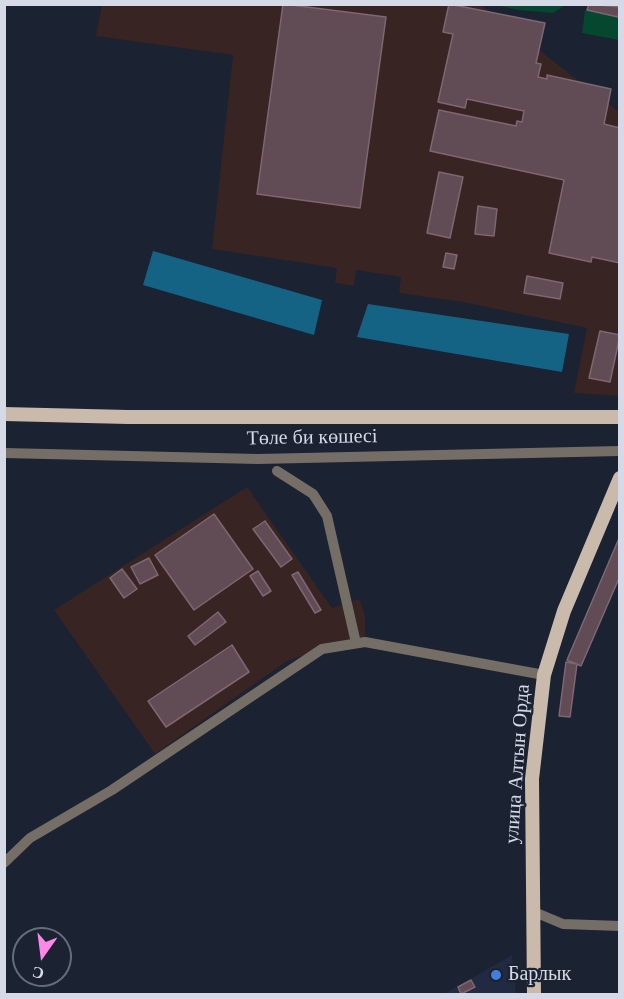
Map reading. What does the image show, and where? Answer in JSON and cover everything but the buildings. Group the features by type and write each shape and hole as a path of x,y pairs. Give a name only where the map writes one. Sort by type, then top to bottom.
{"main road":[{"name":"Төле би көшесі","path":"4,414 152,417 620,417"},
{"name":"улица Алтын Орда","path":"534,994 532,779 544,675 564,611 620,478"}],"street":[{"name":"Төле би көшесі","path":"4,453 258,459 620,451"},
{"path":"278,471 313,494 327,516 356,643"},
{"path":"4,863 30,838 112,790 322,649 365,642 544,675"},
{"path":"532,911 563,924 620,926"}],"shaded area":[{"path":"102,5 481,5 619,112 619,396 574,393 587,328 463,302 399,293 401,277 356,270 354,286 335,283 337,268 212,249 233,55 96,36"},
{"path":"247,487 332,608 359,599 365,616 365,642 322,649 287,661 155,754 54,610"},
{"name":"Барлык","path":"512,955 516,994 444,994"}],"green space":[{"path":"565,4 553,13 496,5"},
{"path":"585,10 619,17 619,40 582,33"}],"water":[{"path":"153,251 322,300 314,335 143,285"},
{"path":"368,304 569,334 562,372 357,337"}],"place":[{"name":"Барлык","path":"496,975"}]}
